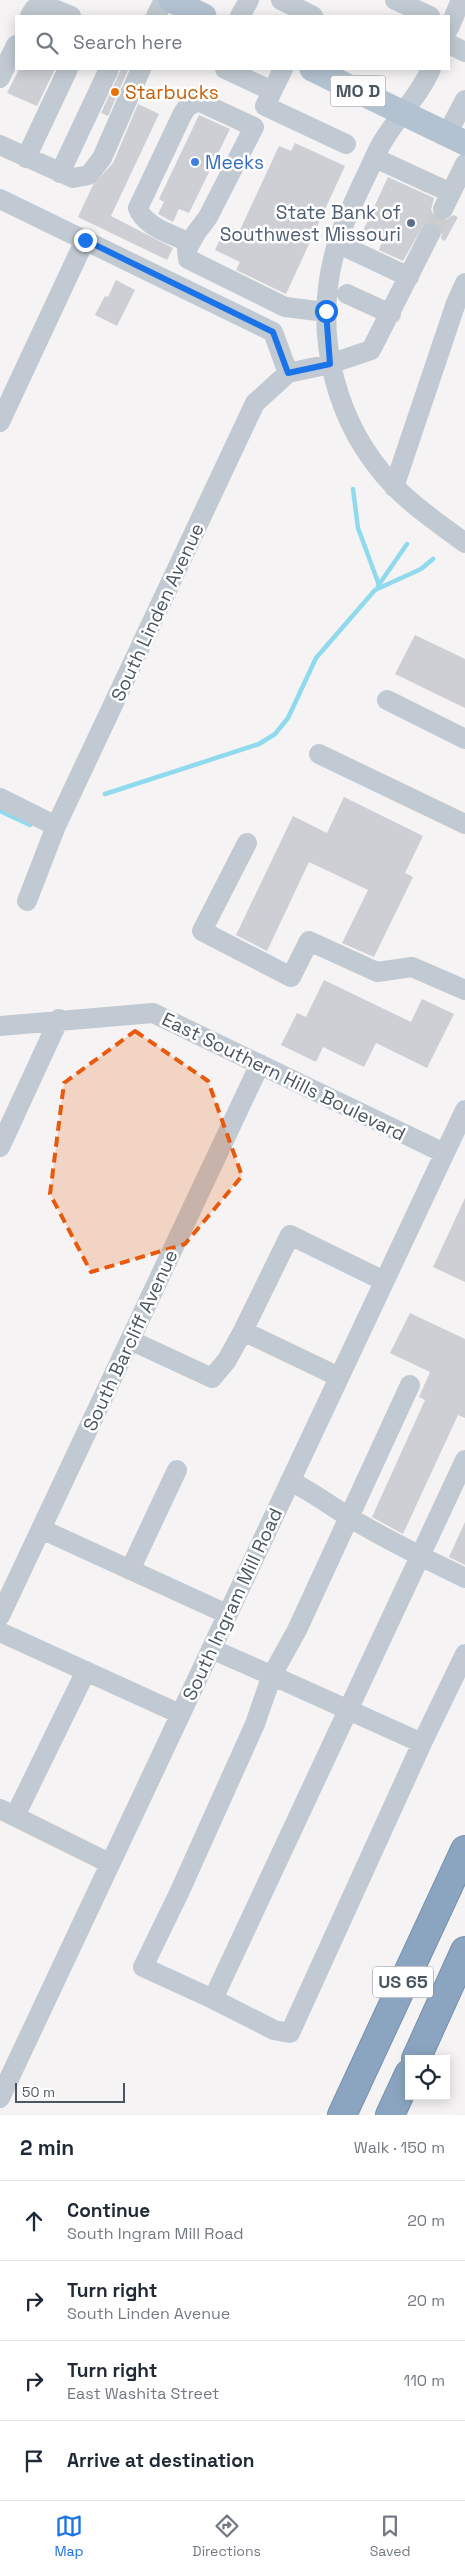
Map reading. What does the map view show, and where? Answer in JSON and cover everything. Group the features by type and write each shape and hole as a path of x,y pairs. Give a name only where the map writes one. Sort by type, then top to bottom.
{"highway":[{"name":"US 65","path":"342,2115 465,1850"},
{"name":"US 65","path":"418,2055 465,1951"},
{"path":"390,2115 405,2083"}],"main road":[{"path":"171,0 200,11"},
{"name":"MO D","path":"314,70 456,139"}],"street":[{"path":"156,15 164,0"},
{"path":"241,15 249,0"},
{"path":"281,0 311,15"},
{"path":"395,0 426,15"},
{"path":"456,37 461,0"},
{"path":"32,13 44,5 69,15"},
{"path":"0,78 15,46"},
{"path":"26,158 68,70"},
{"path":"60,173 109,70"},
{"path":"0,145 60,173 80,178 89,175 95,169 141,70"},
{"path":"226,70 269,99 346,144"},
{"path":"283,70 212,210 190,243 186,254 188,259 197,265 285,306 326,312"},
{"path":"430,70 425,81 383,141 346,220 337,244 330,274 326,312 330,364 350,423 370,457 394,487 465,543"},
{"path":"456,139 465,100"},
{"path":"190,243 148,222 140,215 138,208 182,115 187,107 198,101 254,127"},
{"path":"375,158 447,201 465,164"},
{"path":"0,199 273,332 288,373 330,364 371,350 430,234"},
{"path":"0,422 85,240"},
{"path":"337,244 409,277"},
{"path":"394,487 456,303 465,283"},
{"path":"347,294 390,314"},
{"name":"South Linden Avenue","path":"26,901 56,826 255,403 288,373"},
{"path":"387,700 465,739"},
{"path":"319,754 465,824"},
{"path":"0,798 56,826"},
{"path":"247,843 202,931 291,977 309,941 377,972 412,967 465,990"},
{"name":"East Southern Hills Boulevard","path":"0,1026 59,1019 152,1013 444,1154"},
{"path":"0,1147 59,1019"},
{"name":"South Barcliff Avenue","path":"0,1616 260,1064"},
{"name":"South Ingram Mill Road","path":"0,2098 7,2062 110,1863 465,1110"},
{"path":"130,1340 212,1378 227,1360 243,1331 290,1235 384,1281"},
{"path":"243,1331 339,1377"},
{"path":"410,1385 297,1630 272,1675 255,1724 179,1893 143,1967 274,2030 290,2033 422,1743 465,1654"},
{"path":"213,1999 465,1460"},
{"path":"130,1570 177,1470"},
{"path":"290,1481 312,1492 348,1517 419,1556 465,1578"},
{"path":"41,1528 227,1614"},
{"path":"0,1632 180,1714"},
{"path":"211,1649 422,1743"},
{"path":"86,1671 7,1812 110,1863"}],"highlighted area":[{"path":"135,1031 208,1081 242,1176 185,1244 91,1272 50,1194 64,1083"}],"building":[{"path":"18,70 55,70 37,106 7,93"},
{"path":"121,70 128,70 108,116 101,113"},
{"path":"138,104 159,114 111,216 173,248 167,260 78,217 93,185 113,163"},
{"name":"Meeks","path":"199,115 230,129 189,213 179,209 173,222 158,214 164,202 159,199"},
{"path":"295,143 345,166 286,294 236,270 240,262 215,250 226,226 239,232 279,146 291,151"},
{"name":"State Bank of Southwest Missouri","path":"388,177 434,198 431,210 437,219 444,221 453,215 458,217 445,241 441,239 442,233 436,224 424,224 403,261 379,250 382,242 362,233"},
{"path":"116,280 135,290 117,326 95,315 105,296 108,297"},
{"path":"415,635 465,659 465,708 395,674"},
{"path":"344,797 423,836 405,873 413,877 374,957 342,943 368,890 309,862 267,951 236,935 293,816 327,833"},
{"path":"324,980 411,1022 422,999 454,1014 427,1068 376,1043 364,1067 323,1047 316,1062 281,1045 297,1013 306,1017"},
{"path":"465,1198 465,1282 433,1267"},
{"path":"410,1313 465,1339 465,1418 458,1415 403,1534 372,1517 425,1400 419,1397 430,1372 390,1353"},
{"path":"465,1522 465,1565 449,1557"}],"waterway":[{"path":"353,489 358,528 379,585"},
{"path":"378,586 407,544"},
{"path":"105,794 259,744 275,734 288,718 316,658 375,590 421,569 433,559"},
{"path":"0,811 30,825"}],"tunnel":[{"path":"430,234 443,209"}],"place":[{"name":"Starbucks","path":"115,92"},
{"name":"Meeks","path":"195,162"},
{"name":"State Bank of Southwest Missouri","path":"411,223"}],"route":[{"path":"85,240 273,332 288,373 330,364 327,347 326,311"}]}
